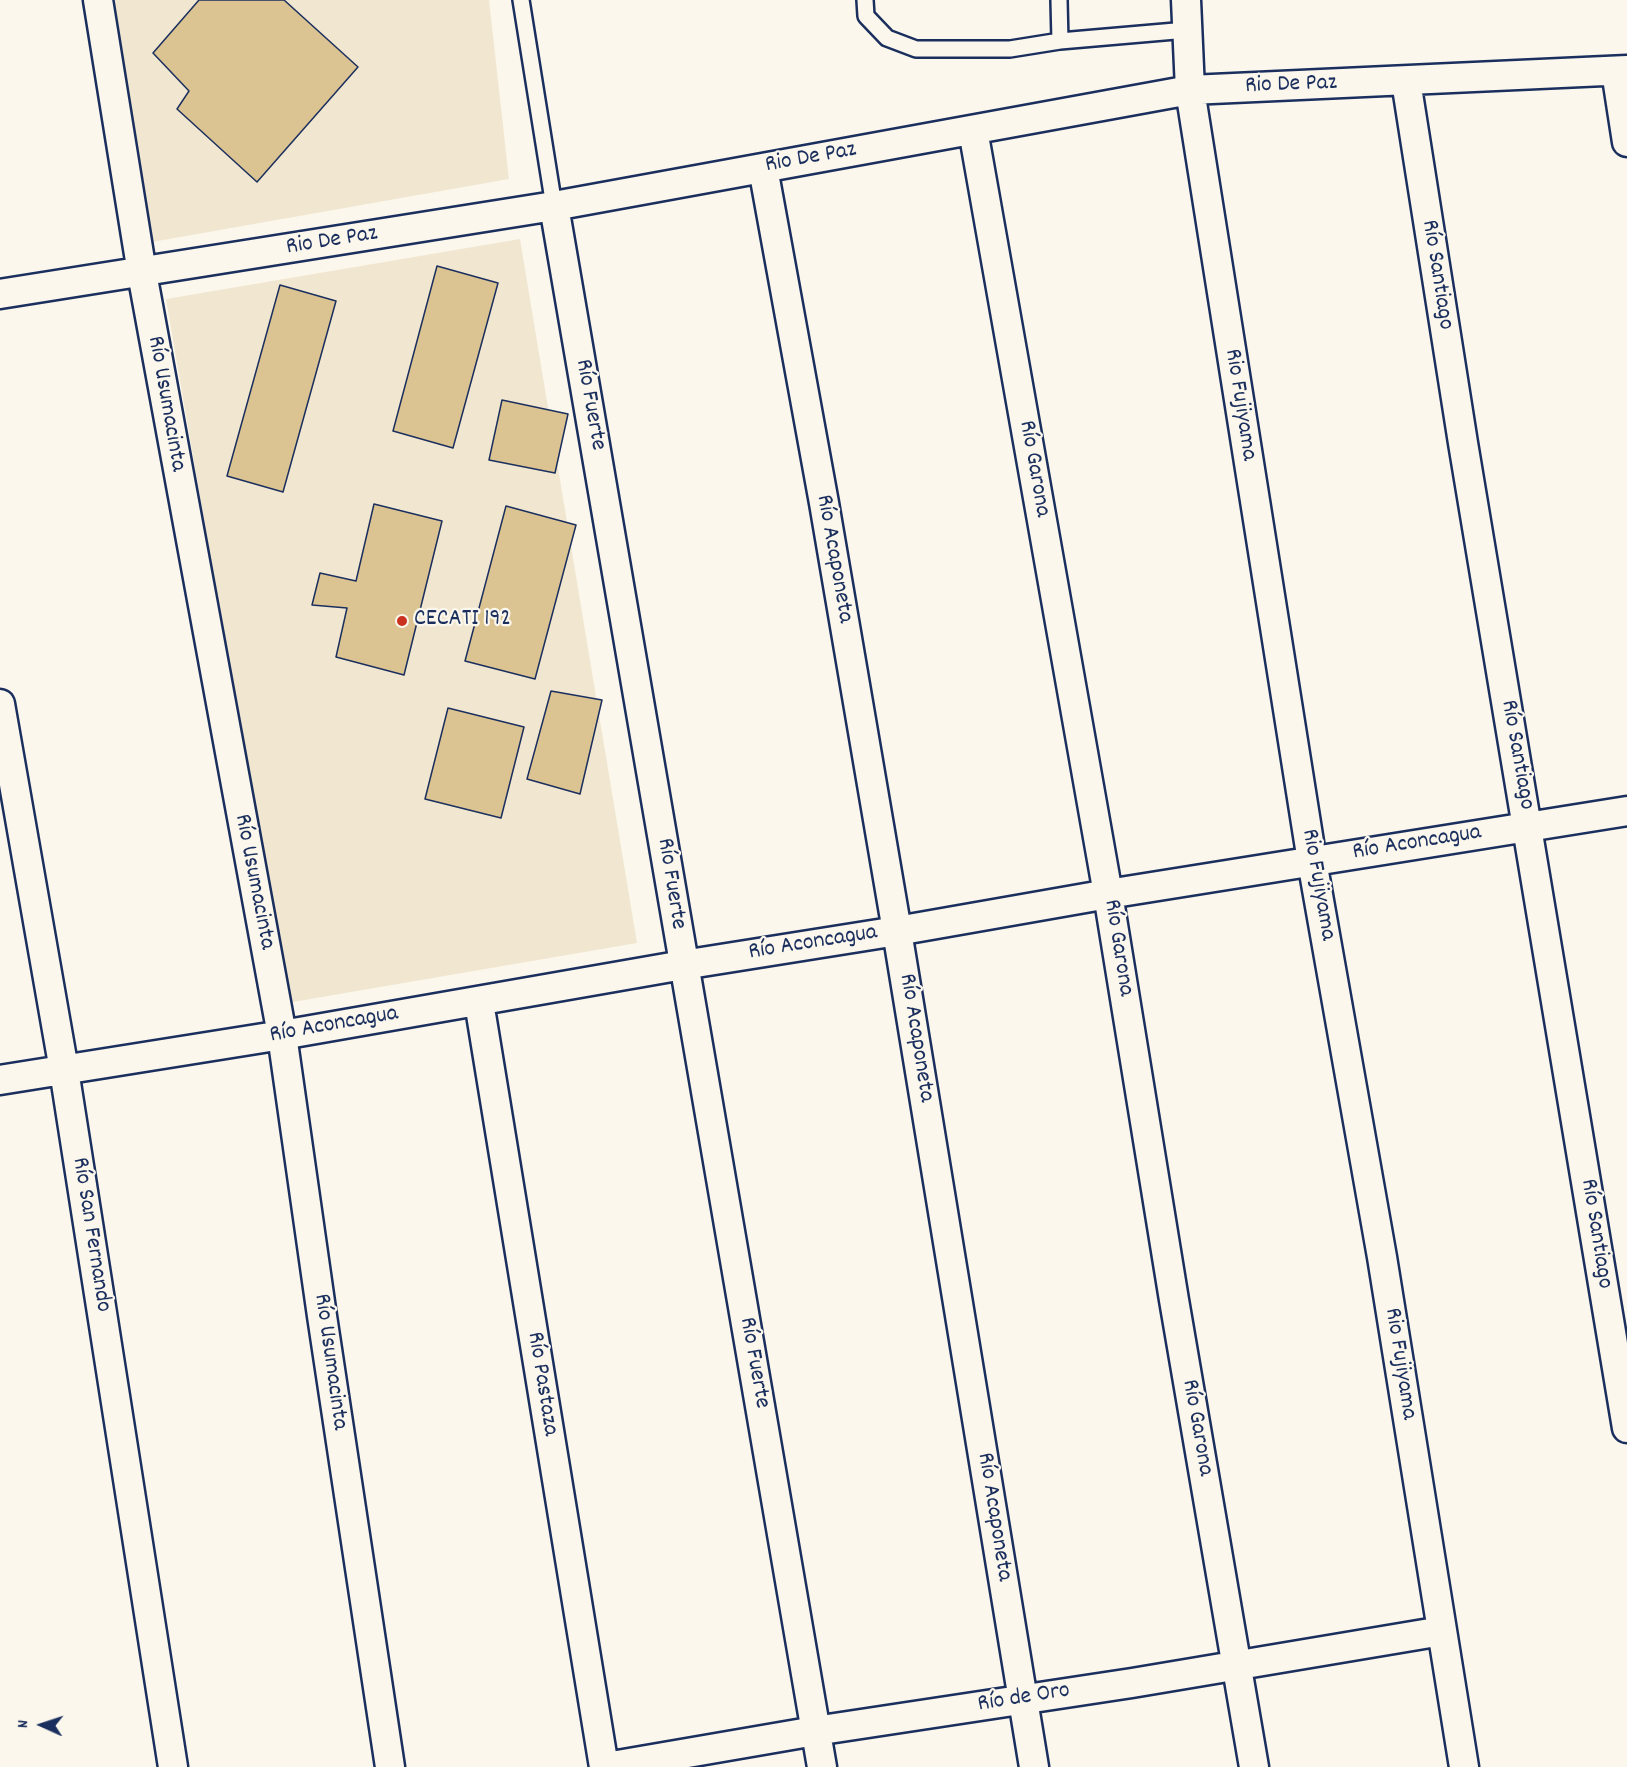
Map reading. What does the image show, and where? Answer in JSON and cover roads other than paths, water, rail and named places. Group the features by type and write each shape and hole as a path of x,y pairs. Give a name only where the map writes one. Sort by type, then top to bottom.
{"street":[{"name":"Río Usumacinta","path":"98,0 142,273 282,1035 390,1767"},
{"name":"Rio Fujiyama","path":"1186,0 1190,90 1312,861 1382,1257 1464,1767"},
{"name":"Rio De Paz","path":"0,294 554,206 1190,90 1622,70"},
{"path":"1622,70 1627,142"},
{"name":"Río Santiago","path":"1406,81 1461,431 1627,1428"},
{"name":"Río Garona","path":"974,130 1108,894 1174,1300 1254,1767"},
{"name":"Río Acaponeta","path":"763,168 824,503 897,931 1034,1767"},
{"name":"Río Fuerte","path":"554,206 822,1767"},
{"name":"Río San Fernando","path":"0,704 64,1070 173,1767"},
{"name":"Río Aconcagua","path":"0,1080 479,1002 683,965 1108,894 1627,811"},
{"name":"Río Pastaza","path":"479,1002 605,1767"},
{"name":"Río de Oro","path":"605,1767 1442,1631"}],"lane":[{"name":"Río Fuerte","path":"521,0 554,206"},
{"path":"865,0 866,16 887,39 916,49 1010,49 1060,41 1187,30"},
{"path":"1059,0 1060,41"}],"place":[{"name":"CECATI 192","path":"402,621"}]}
